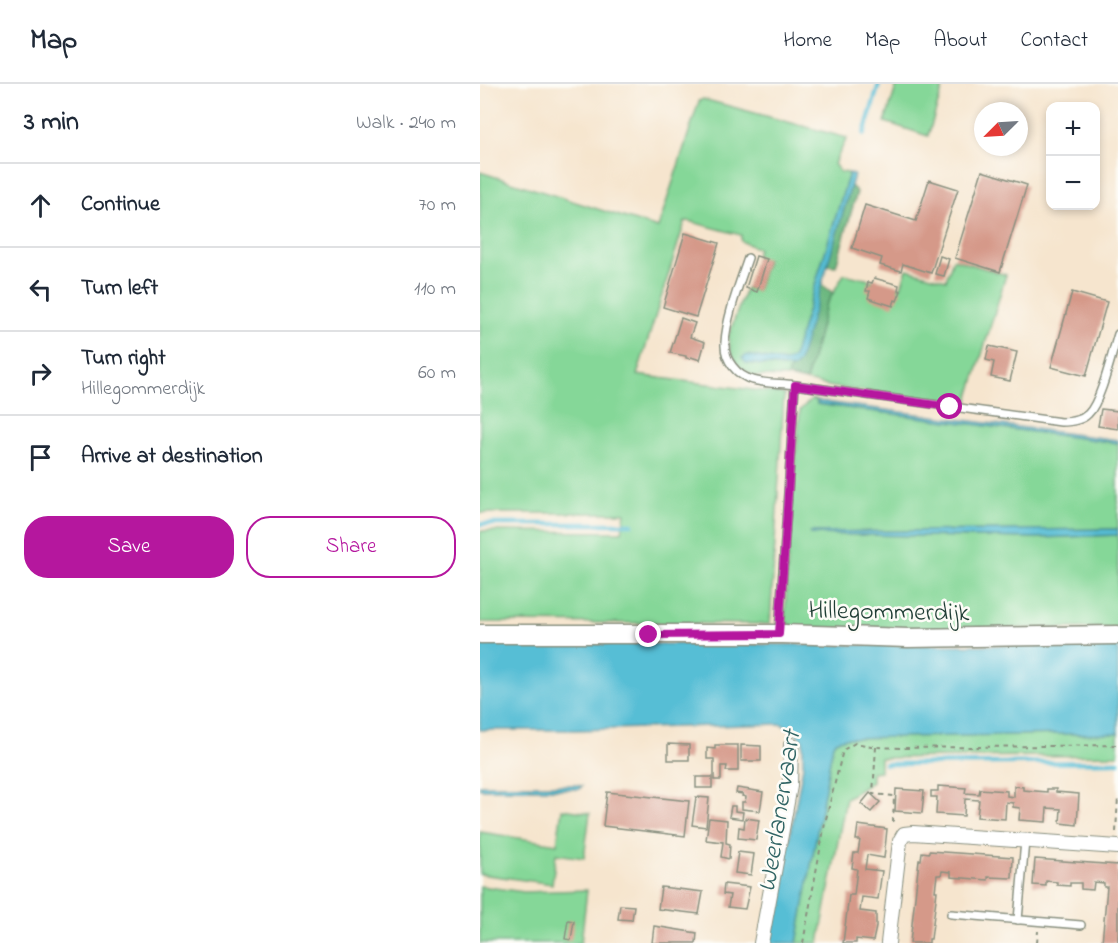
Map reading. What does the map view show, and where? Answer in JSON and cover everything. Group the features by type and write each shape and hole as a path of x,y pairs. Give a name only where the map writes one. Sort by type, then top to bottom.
{"street":[{"name":"Hillegommerdijk","path":"480,634 779,634 908,638 1118,635"},
{"path":"761,943 790,786 791,745"},
{"path":"888,943 900,841 904,834 913,832 1116,847"}],"lane":[{"path":"748,258 724,345 729,362 738,374 752,380 1072,422 1087,416 1095,404 1118,334"},
{"path":"779,634 795,385"},
{"path":"1018,920 1025,841"},
{"path":"951,914 1081,925"}],"path":[{"path":"804,943 825,823 843,750 855,743 876,747 1118,745"},
{"path":"876,747 873,794 894,796 893,821 904,834"},
{"path":"1116,847 1118,797"}],"green space":[{"path":"897,84 944,84 928,136 885,122"},
{"path":"703,99 847,138 834,164 840,172 849,173 793,358 785,362 747,355 746,363 794,368 788,372 788,377 754,376 739,366 731,352 728,337 746,288 757,291 767,260 756,256 758,249 741,241 741,235 688,221 685,222 682,231 637,375 784,394 770,624 480,622 480,531 622,532 625,513 480,513 480,172 658,228 699,101"},
{"path":"851,186 857,192 836,266 827,265"},
{"path":"953,259 1006,275 967,404 833,387 806,381 826,305 844,274 901,287 907,269 946,280"},
{"path":"821,284 833,293 826,305 806,381 788,377 788,372 799,362"},
{"path":"812,399 817,401 817,404 1118,443 1118,529 810,532 810,534 1036,538 1118,535 1118,628 795,628 787,623 785,617 789,535 800,410"},
{"path":"1118,733 1118,755 880,758 880,771 872,772 872,782 846,798 819,943 797,943 833,744 837,740"},
{"path":"562,809 590,813 584,858 556,854 552,884 480,874 480,832 557,844"},
{"path":"480,886 524,892 587,890 581,943 480,943"}],"water":[{"path":"849,173 854,175 799,362 794,368 746,363 742,358 747,355 785,362 793,358"},
{"path":"817,401 1118,440 1118,443 817,404"},
{"path":"1118,529 1118,535 1036,538 810,534 810,532"},
{"path":"480,643 1118,646 1118,733 837,740 833,744 797,943 770,943 803,766 803,741 793,730 781,724 576,730 480,730"},
{"path":"480,785 582,786 579,789 480,789"}],"building":[{"path":"982,171 1027,185 1000,272 955,258"},
{"path":"929,180 958,189 931,273 903,264 901,271 880,265 882,258 852,248 865,205 916,221"},
{"path":"685,233 719,243 696,317 663,307"},
{"path":"756,256 767,259 757,292 746,288"},
{"path":"940,256 949,259 944,276 935,274"},
{"path":"874,278 899,285 898,290 901,291 893,306 868,298 870,291 866,291 868,282 872,283"},
{"path":"1072,292 1107,302 1086,376 1051,367"},
{"path":"681,318 695,323 690,337 705,342 700,360 670,353"},
{"path":"989,346 1017,352 1010,381 991,377 994,362 986,360"},
{"path":"1101,409 1118,411 1118,429 1098,426"},
{"path":"668,744 689,745 689,760 668,760"},
{"path":"715,745 738,745 738,771 726,771 727,766 721,766 721,780 714,780 714,759 707,759 707,748 715,749"},
{"path":"741,745 761,746 761,761 741,761"},
{"path":"696,777 712,777 712,788 696,788"},
{"path":"938,786 966,788 965,793 979,794 980,789 1007,791 1007,796 1014,797 1014,786 1023,787 1023,790 1047,792 1047,789 1056,789 1056,792 1079,794 1077,825 1060,823 1061,809 1047,808 1046,822 1019,820 1020,808 1013,807 1013,803 1006,802 1005,819 977,817 979,800 965,799 964,816 936,814 937,797 931,797 931,791 938,791"},
{"path":"737,788 763,792 760,811 742,809 742,802 745,802 746,797 736,793"},
{"path":"896,789 924,791 922,813 895,811"},
{"path":"607,792 689,801 685,836 603,826"},
{"path":"870,793 880,802 871,812 861,804"},
{"path":"696,797 709,798 706,827 692,825"},
{"path":"731,806 735,806 735,811 743,812 742,819 729,817"},
{"path":"709,818 727,820 726,843 730,844 729,859 721,857 723,842 706,840"},
{"path":"745,818 759,820 756,840 738,838 739,827 744,828"},
{"path":"858,825 887,829 884,858 867,855 865,869 882,871 878,899 862,897 860,911 876,913 876,927 873,941 856,939 856,943 843,943 849,895 854,895 857,869 852,868 854,853 858,853 860,840 856,840"},
{"path":"929,851 1013,857 1012,878 988,877 988,880 951,877 951,872 942,871 941,875 937,875 931,939 929,943 910,943 919,860 921,860 922,852 929,853"},
{"path":"738,852 754,854 751,875 735,873"},
{"path":"1035,859 1118,865 1118,943 1102,943 1107,887 1104,887 1104,883 1094,882 1093,890 1081,889 1081,883 1070,883 1070,886 1046,881 1046,886 1033,885"},
{"path":"724,884 750,887 745,909 728,907 730,895 723,894"},
{"path":"661,887 703,892 699,914 658,909"},
{"path":"620,905 634,906 632,920 618,919"},
{"path":"568,920 574,921 571,940 565,939"},
{"path":"654,926 697,933 696,943 652,943"}],"waterway":[{"path":"864,134 879,84"},
{"path":"480,524 632,524"},
{"path":"885,764 1118,762"}],"route":[{"path":"649,635 779,634 795,385 950,407"}],"water label":[{"name":"Weerlanervaart","path":"778,811"}]}
